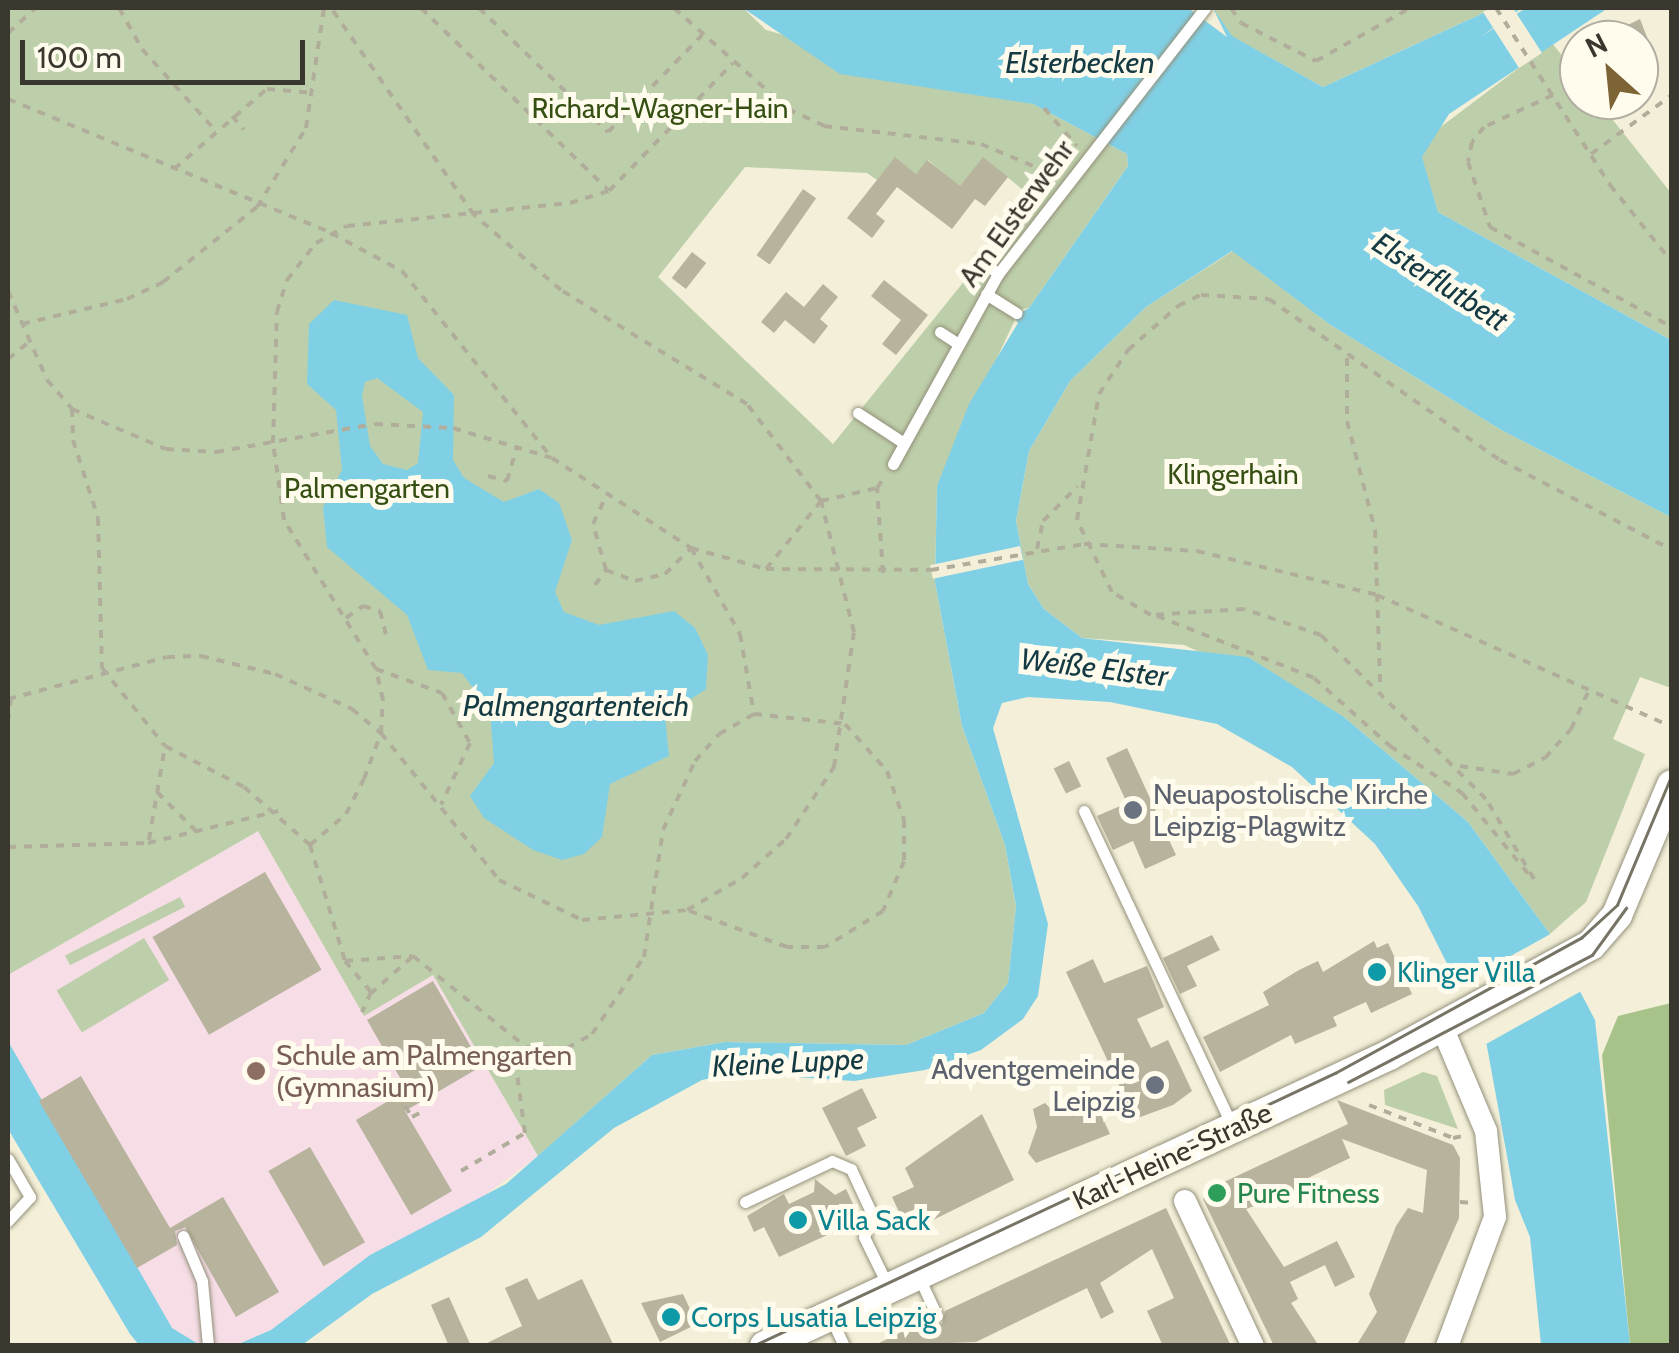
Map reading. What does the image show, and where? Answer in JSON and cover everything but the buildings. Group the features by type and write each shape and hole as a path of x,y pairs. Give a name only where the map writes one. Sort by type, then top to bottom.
{"main road":[{"name":"Karl-Heine-Straße","path":"776,1343 1454,1021 1573,956 1617,915 1672,785"}],"street":[{"path":"1447,1346 1492,1232 1486,1131 1454,1021"},
{"path":"1185,1201 1253,1346"}],"lane":[{"name":"Am Elsterwehr","path":"894,464 998,274 1065,181 1205,8"},
{"path":"981,260 998,274"},
{"path":"986,294 1017,313"},
{"path":"940,332 957,343"},
{"path":"858,412 904,443"},
{"path":"1084,811 1232,1128"},
{"path":"8,1159 30,1198 8,1222"},
{"path":"746,1202 832,1161 851,1169 872,1214 864,1236 890,1288"},
{"path":"183,1236 202,1281 208,1344"},
{"path":"918,1274 937,1316"},
{"path":"830,1315 844,1346"}],"path":[{"path":"8,33 36,8"},
{"path":"118,8 142,49 215,130"},
{"path":"22,324 128,299 163,282 257,207 292,159 316,93 328,8"},
{"path":"8,722 9,699 102,668 167,657 236,662 309,687 381,733 440,805 470,850 529,898 582,920 647,917 687,910 742,878 786,839 834,767 845,724 854,632 843,572 822,502 747,404 560,290 474,215 328,8"},
{"path":"421,8 609,191"},
{"path":"479,8 608,132 702,35"},
{"path":"674,8 788,110 824,126 980,144 1032,159 1065,181"},
{"path":"1231,8 1241,23 1316,60 1410,8"},
{"path":"1496,8 1590,154 1672,262"},
{"path":"310,844 346,814 381,733 376,669 284,520 274,443 277,312 302,258 331,233 384,218 474,215 609,191 733,63"},
{"path":"174,169 267,89 316,93"},
{"path":"1554,94 1484,126 1472,142 1468,162 1490,227 1672,326"},
{"path":"1590,154 1672,95"},
{"path":"8,99 257,207 331,233 402,271 428,298 552,458"},
{"path":"1044,108 1089,154"},
{"path":"232,116 244,130"},
{"path":"8,291 28,342 72,408 73,440 98,518 102,668 165,746 278,811 310,844 345,961 371,992"},
{"path":"1152,615 1190,608 1280,618 1321,635 1381,688 1409,731 1455,764 1534,879 1462,792 1390,746 1314,678 1152,615 1112,592 1084,544 1078,486 1100,394 1128,350 1190,300 1269,299 1347,358 1500,460 1672,550"},
{"path":"8,360 28,342"},
{"path":"1347,358 1348,421 1375,530 1381,688"},
{"path":"72,408 166,448 274,443 374,424 420,423 452,428 552,458 691,548 766,569 883,573 931,570 1084,544 1197,551 1377,595 1665,724"},
{"path":"488,476 507,481 517,446"},
{"path":"883,573 877,488 894,464"},
{"path":"1037,549 1042,521 1078,486"},
{"path":"766,569 822,502 877,488"},
{"path":"606,496 594,524 606,570"},
{"path":"606,570 636,581 665,574 691,548"},
{"path":"691,548 740,634 754,714"},
{"path":"595,585 606,570"},
{"path":"346,618 363,606 380,611 388,642"},
{"path":"376,669 442,693 470,742 440,805"},
{"path":"1455,764 1513,774 1545,758 1571,729 1588,691"},
{"path":"345,961 413,956 526,1047 567,1048 592,1034 644,957 647,917 676,789 719,734 754,714 845,724 887,771 904,820 904,861 884,911 825,947 786,947 687,910"},
{"path":"148,842 165,746"},
{"path":"157,792 199,834"},
{"path":"8,846 148,842 199,834 278,811"},
{"path":"362,1012 371,992 413,956"},
{"path":"461,1171 525,1133 516,1066 526,1047"},
{"path":"1369,1105 1453,1138 1486,1131"},
{"path":"405,1106 412,1117 426,1110"}],"shaded area":[{"name":"Schule am Palmengarten (Gymnasium)","path":"258,831 364,1015 433,975 538,1156 476,1202 370,1255 271,1330 234,1346 200,1345 172,1329 8,1041 8,975"}],"green space":[{"name":"Palmengarten","path":"8,8 743,8 766,30 1033,104 1127,154 1128,166 1029,308 1020,309 937,486 935,582 962,726 1005,845 1016,907 1008,983 984,1013 906,1045 725,1042 652,1055 538,1156 433,975 364,1016 258,831 8,975","holes":["895,158 916,174 928,160 949,178 939,192 949,200 983,158 1032,197 833,444 658,277 745,167 867,173 877,180"]},
{"path":"1213,8 1494,8 1323,87 1231,36"},
{"path":"1552,43 1559,52 1559,120 1613,120 1671,193 1671,340 1438,212 1421,156 1430,135"},
{"name":"Klingerhain","path":"1233,251 1329,324 1503,431 1671,517 1671,688 1640,677 1613,739 1645,754 1586,902 1550,934 1468,822 1344,717 1184,645 1082,638 1044,609 1028,584 1016,521 1029,451 1070,381 1146,307"},
{"path":"180,897 185,907 70,965 65,956"},
{"path":"144,938 169,980 82,1033 57,991"},
{"path":"1671,1003 1671,1345 1630,1345 1602,1055 1618,1016"},
{"path":"1423,1072 1437,1076 1458,1129 1385,1105 1384,1090"}],"water":[{"path":"743,8 1188,8 1227,37 1213,8 1232,36 1323,87 1494,8 1522,8 1480,37 1526,8 1608,8 1590,20 1559,20 1559,41 1449,114 1422,157 1438,212 1671,340 1671,517 1503,431 1329,324 1232,251 1146,307 1070,381 1029,451 1016,521 1028,584 1044,609 1082,638 1248,657 1344,717 1468,822 1550,934 1595,1020 1630,1345 1541,1345 1530,1237 1515,1200 1486,1041 1418,906 1375,844 1292,767 1217,724 1110,702 1028,697 1002,703 993,728 1048,924 1038,996 1023,1019 981,1050 925,1070 854,1081 736,1073 702,1080 614,1128 481,1237 372,1294 302,1345 234,1346 271,1330 370,1255 506,1184 652,1055 725,1042 906,1045 984,1013 1008,983 1016,906 1005,845 962,726 935,582 937,486 969,404 1018,323 1014,317 1029,308 1128,166 1127,154 1033,104 840,74"},
{"name":"Palmengartenteich","path":"334,300 407,315 418,358 454,395 453,460 464,478 504,502 539,489 559,503 572,540 555,592 564,612 599,625 674,611 695,628 708,655 706,689 665,716 669,756 610,784 602,837 584,854 562,860 533,850 484,818 470,796 494,763 490,711 462,673 428,670 407,615 327,547 323,507 342,470 336,410 307,384 309,324","holes":["377,378 423,412 418,463 407,470 383,464 370,446 362,396 365,382"]},
{"path":"8,1041 172,1328 200,1345 139,1345 130,1334 8,1129"}],"pier":[{"path":"1490,8 1513,8 1542,53 1519,68 1483,12"},
{"path":"1020,546 1023,560 933,579 930,565"},
{"path":"1554,932 1586,989 1487,1044 1455,987"}],"tram line":[{"path":"753,1346 1335,1073 1581,938 1617,905 1672,774"},
{"path":"1348,1082 1592,955 1626,908"}],"place":[{"name":"Neuapostolische Kirche Leipzig-Plagwitz","path":"1133,810"},
{"name":"Klinger Villa","path":"1377,972"},
{"name":"Schule am Palmengarten (Gymnasium)","path":"256,1071"},
{"name":"Adventgemeinde Leipzig","path":"1155,1085"},
{"name":"Pure Fitness","path":"1217,1193"},
{"name":"Villa Sack","path":"798,1220"},
{"name":"Corps Lusatia Leipzig","path":"671,1317"}],"water label":[{"name":"Elsterbecken","path":"1080,63"},
{"name":"Elsterflutbett","path":"1440,282"},
{"name":"Weiße Elster","path":"1094,668"},
{"name":"Kleine Luppe","path":"788,1063"}],"park label":[{"name":"Richard-Wagner-Hain","path":"660,108"}]}
